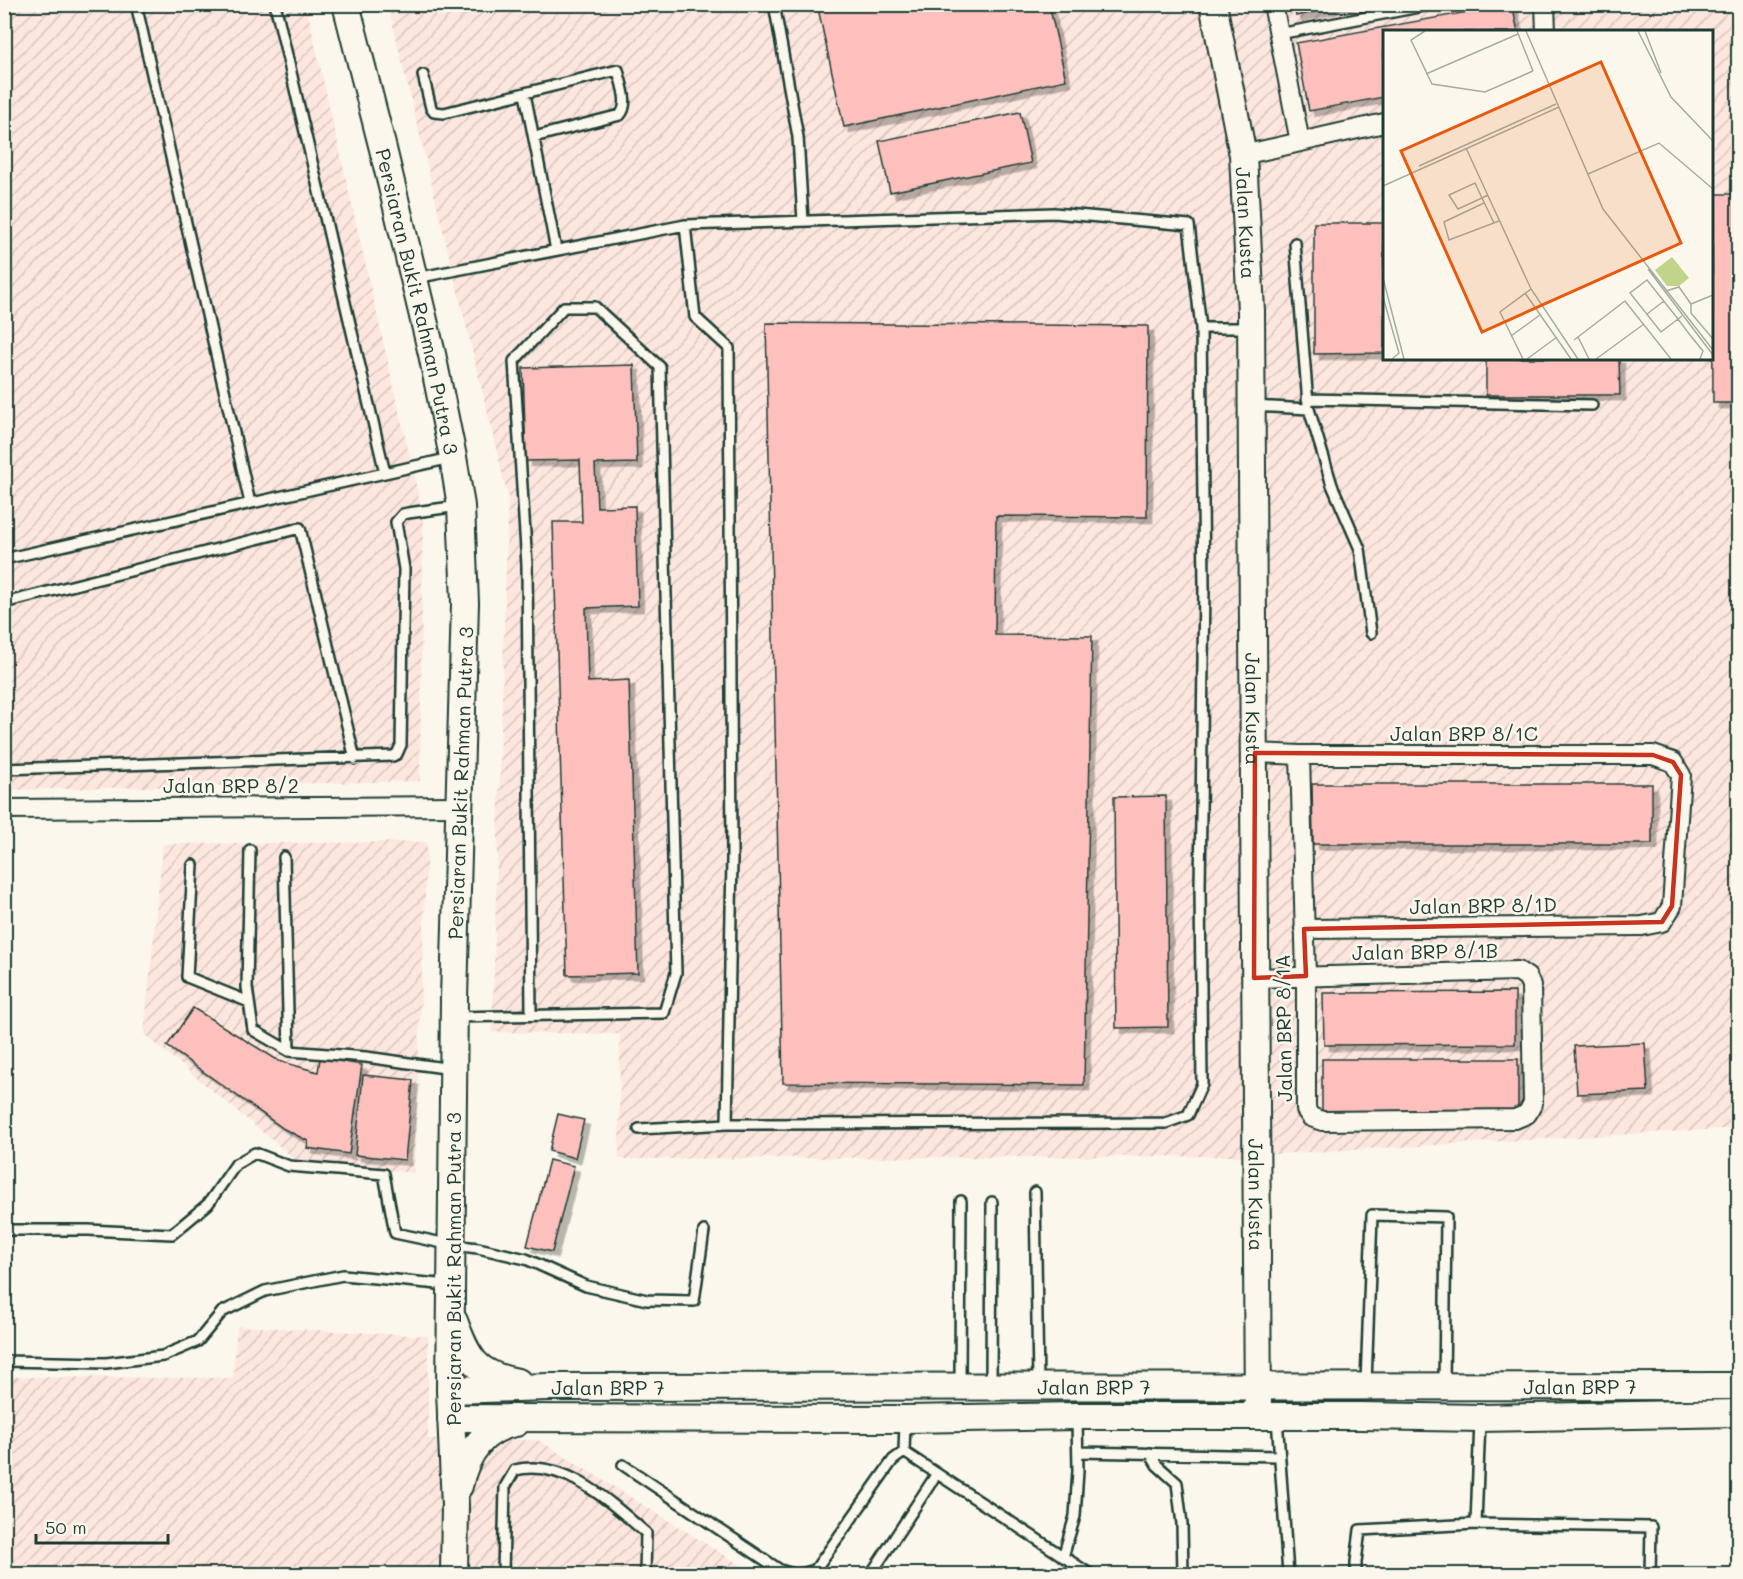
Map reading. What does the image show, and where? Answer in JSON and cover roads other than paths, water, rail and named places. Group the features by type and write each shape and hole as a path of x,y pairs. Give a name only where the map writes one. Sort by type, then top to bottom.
{"main road":[{"name":"Persiaran Bukit Rahman Putra 3","path":"346,4 414,279 453,457 461,506 465,603 454,1017 450,1390 455,1506 454,1575"},
{"name":"Jalan Kusta","path":"1213,4 1243,155 1251,328 1257,1386 1267,1416"},
{"path":"451,1312 464,1347 479,1367 497,1378 548,1387"},
{"name":"Jalan BRP 7","path":"450,1390 548,1387 1736,1386"},
{"name":"Jalan BRP 7","path":"452,1418 905,1419 1076,1416 1480,1418 1731,1413"},
{"path":"455,1506 463,1470 476,1445 491,1430 507,1424 558,1417"}],"street":[{"path":"1274,4 1300,142"},
{"path":"1545,4 1546,30"},
{"path":"1243,155 1383,123"},
{"name":"Jalan BRP 8/1C","path":"1255,753 1653,755 1673,762 1681,775 1672,906 1662,922"},
{"name":"Jalan BRP 8/1A","path":"1300,755 1306,976 1306,1110 1311,1117 1322,1121 1515,1119 1527,1114"},
{"name":"Jalan BRP 8/2","path":"4,809 459,806"},
{"name":"Jalan BRP 8/1D","path":"1304,929 1642,926 1662,922"},
{"name":"Jalan BRP 8/1B","path":"1254,978 1518,971 1527,977 1531,985 1533,1103 1527,1114"}],"lane":[{"path":"136,4 250,503"},
{"path":"275,4 385,472"},
{"path":"774,4 798,137 803,221"},
{"path":"1279,34 1435,4"},
{"path":"423,75 428,103 434,111 439,113 618,70 625,107 620,115 534,137"},
{"path":"525,94 556,250"},
{"path":"414,279 685,225 1054,213 1189,225 1201,328 1204,586 1200,889 1202,1084 1188,1115 1166,1123 727,1124 639,1129"},
{"path":"685,225 695,317 729,348 732,859 727,1124"},
{"path":"1295,243 1308,404 1332,485 1360,549 1371,633"},
{"path":"454,1017 664,1014 676,973 660,367 595,307 564,307 514,361 527,564 531,1015"},
{"path":"1201,328 1251,328"},
{"path":"1251,406 1308,404 1592,405"},
{"path":"4,559 453,457"},
{"path":"4,769 393,756 400,750 401,745 404,570 396,522 403,514 461,506"},
{"path":"4,603 300,528 356,759"},
{"path":"250,850 247,987 253,1030 290,1051 366,1057 455,1069"},
{"path":"284,857 290,1051"},
{"path":"193,865 187,977 249,1002"},
{"path":"4,1230 88,1230 172,1234 208,1204 236,1164 255,1153 289,1166 384,1174 395,1233 526,1258 586,1286 647,1300 694,1301 704,1231"},
{"path":"1035,1192 1038,1386"},
{"path":"960,1386 961,1201"},
{"path":"991,1386 992,1202"},
{"path":"1366,1386 1372,1215 1446,1217 1444,1386"},
{"path":"4,1361 106,1363 163,1356 198,1341 222,1312 265,1291 344,1275 452,1286"},
{"path":"1063,1557 1075,1516 1078,1452 1076,1416"},
{"path":"1267,1416 1279,1456 1288,1575"},
{"path":"1476,1524 1480,1418"},
{"path":"904,1452 905,1419"},
{"path":"904,1452 1090,1575"},
{"path":"801,1575 815,1570 893,1460 904,1452"},
{"path":"1078,1452 1279,1456"},
{"path":"1150,1453 1156,1465 1177,1483 1182,1524 1183,1575"},
{"path":"623,1465 780,1570 793,1575"},
{"path":"503,1575 505,1487 515,1470 528,1466 561,1473 580,1482 612,1504 646,1533 645,1575"},
{"path":"871,1575 936,1475"},
{"path":"1356,1575 1360,1530 1476,1524 1651,1527 1650,1575"}]}
